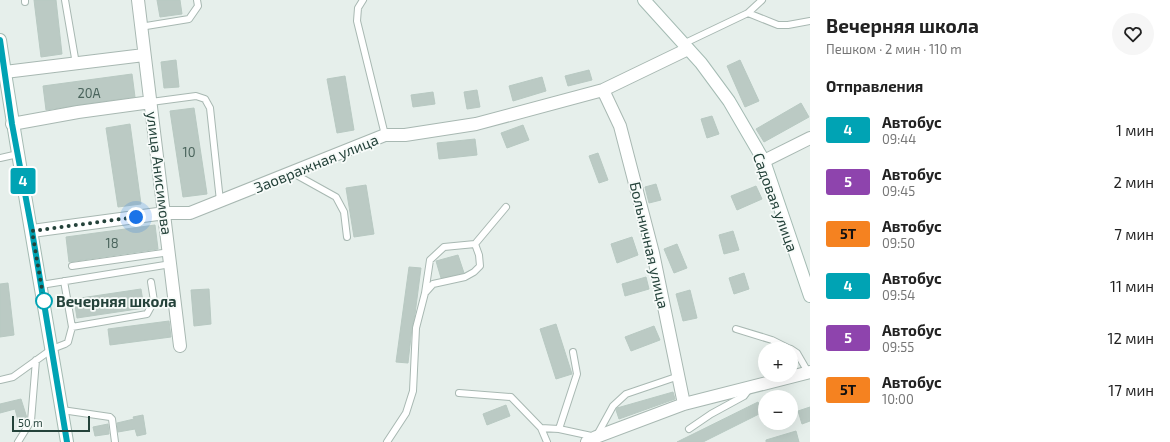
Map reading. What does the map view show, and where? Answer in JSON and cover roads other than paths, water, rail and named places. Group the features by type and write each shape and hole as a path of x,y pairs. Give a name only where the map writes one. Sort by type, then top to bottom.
{"street":[{"name":"улица Анисимова","path":"138,0 140,28 170,252 180,346"},
{"name":"Садовая улица","path":"644,0 701,63 729,101 764,161 810,296"},
{"path":"0,45 12,124 32,231 67,442"},
{"name":"Заовражная улица","path":"32,231 165,214 190,213 384,135 405,135 476,124 603,90 685,47"},
{"path":"5,72 144,55"},
{"name":"Больничная улица","path":"603,90 620,126 653,253 684,404"},
{"path":"12,124 78,112 151,102"},
{"path":"764,161 810,138"},
{"path":"592,439 684,404 809,372"}],"lane":[{"path":"65,0 76,64"},
{"path":"140,28 189,19 198,6 197,0"},
{"path":"362,0 358,8 357,21 384,135"},
{"path":"685,47 748,13 762,0"},
{"path":"748,13 778,25 788,25 810,21"},
{"path":"151,102 196,96 205,99 210,108 220,201"},
{"path":"0,158 18,154"},
{"path":"291,172 336,197 344,212 347,237"},
{"path":"387,442 406,413 412,391 416,328 425,293 430,260 444,247 475,244 506,208"},
{"path":"425,293 433,284 465,277 474,272 480,266 479,255 475,244"},
{"path":"72,266 170,252"},
{"path":"41,285 171,264"},
{"path":"0,380 13,377 52,349 68,342 72,327 64,281"},
{"path":"72,327 147,314 154,301 151,282"},
{"path":"736,329 776,342"},
{"path":"559,429 577,374 573,352"},
{"path":"798,355 809,372"},
{"path":"18,442 31,421 36,360"},
{"path":"541,428 559,429 592,439 613,406 626,394 679,376"},
{"path":"689,429 711,414 744,396 750,388"},
{"path":"458,393 511,397 541,428 547,442"},
{"path":"62,410 110,417 112,419 115,442"}],"place":[{"name":"Вечерняя школа","path":"44,301"}]}
